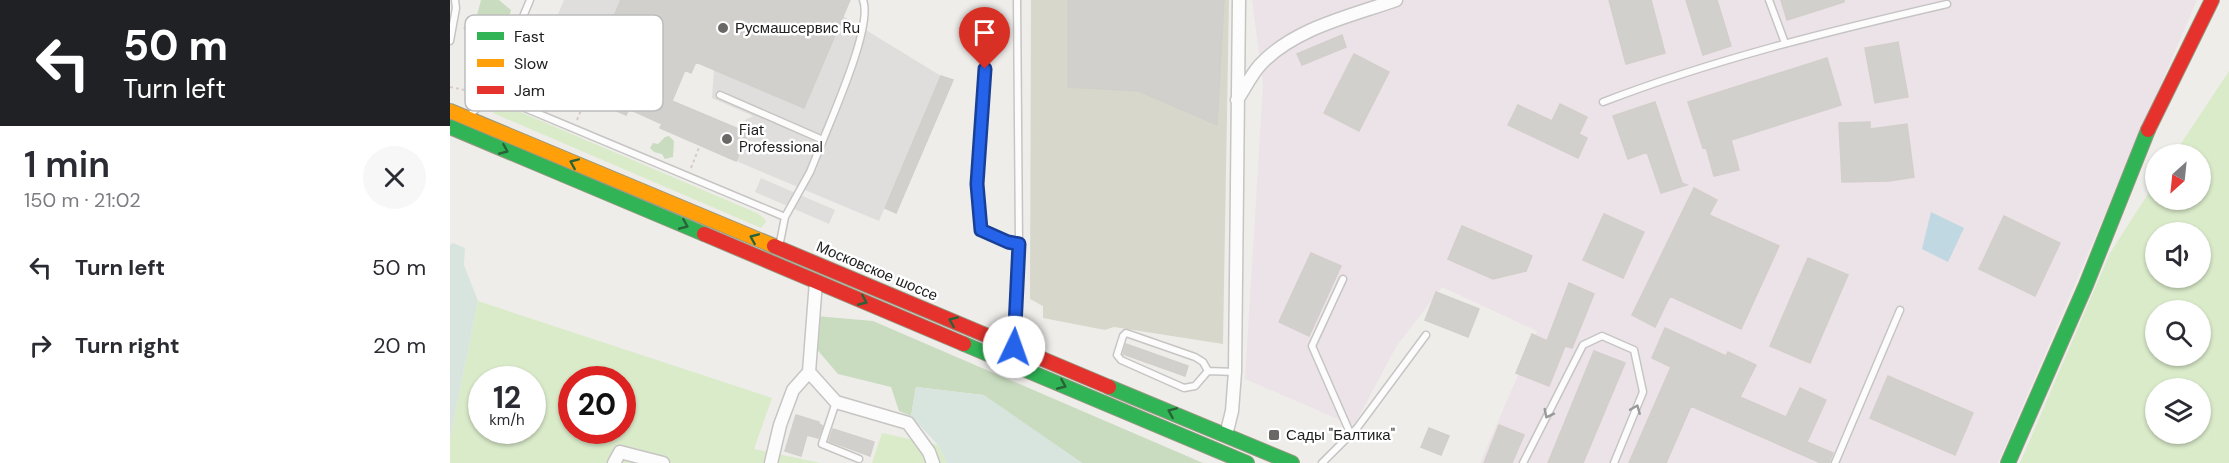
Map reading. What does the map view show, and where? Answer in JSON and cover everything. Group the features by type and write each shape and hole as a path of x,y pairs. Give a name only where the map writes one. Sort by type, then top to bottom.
{"main road":[{"path":"2008,463 2086,285 2151,122 2212,0"},
{"name":"Московское шоссе","path":"450,111 1292,463"},
{"path":"450,127 1247,463"},
{"path":"1219,451 1226,435"}],"street":[{"path":"1226,435 1232,411 1235,372 1239,0"},
{"path":"1237,100 1260,65 1285,44 1325,24 1396,0"},
{"path":"771,463 780,425 793,390 808,372 816,281"},
{"path":"808,372 836,402 908,423 929,452 933,463"},
{"path":"614,463 620,452 663,463"}],"lane":[{"path":"450,41 456,8 455,0"},
{"path":"524,15 530,0"},
{"path":"778,248 785,217 810,172 864,29 866,6 863,0"},
{"path":"1014,347 1019,244 1017,0"},
{"path":"1770,0 1785,43"},
{"path":"1603,102 1661,79 1785,43 1947,4"},
{"path":"987,46 977,184 981,230 1008,242 1019,244"},
{"path":"720,95 823,140"},
{"path":"468,118 475,111"},
{"path":"533,111 785,217"},
{"path":"1342,279 1312,346 1351,435"},
{"path":"1835,463 1900,310"},
{"path":"1126,333 1195,357 1203,362 1208,371 1195,386 1184,388 1121,360 1117,355 1126,333"},
{"path":"1322,463 1351,435 1426,335"},
{"path":"1524,463 1583,345 1602,336 1634,350 1643,392 1614,463"},
{"path":"1208,371 1235,372"},
{"path":"836,402 822,444 859,459"}],"path":[{"path":"450,87 465,90"},
{"path":"573,128 580,111"},
{"path":"687,176 700,145"}],"shaded area":[{"path":"564,0 621,0 614,15 558,15"},
{"path":"1031,0 1229,0 1223,344 1114,327 1105,330 1043,318 1043,306 1030,299"},
{"path":"1252,0 2197,0 1998,463 1480,463 1537,331 1442,287 1396,347 1354,426 1245,379 1263,85"},
{"path":"843,16 941,76 879,221 736,161 748,133 741,130 745,120 753,116 712,98 714,70"},
{"path":"761,178 835,210 829,224 755,192"},
{"path":"453,243 465,248 464,265 478,301 450,439 450,245"},
{"path":"916,387 984,395 1082,463 947,463 938,445 911,416"}],"green space":[{"path":"481,0 499,0 511,10 509,15 477,15"},
{"path":"2229,71 2229,463 2020,463 2110,253 2145,199 2145,210 2211,210 2211,144 2181,144"},
{"path":"492,111 518,111 757,213 766,222 761,228"},
{"path":"669,136 674,141 673,157 665,159 662,154 650,148 653,143 658,144"},
{"path":"478,301 772,398 754,449 821,463 450,463 450,439"},
{"path":"816,316 873,321 1203,463 1082,463 983,395 916,387 911,416 899,411 891,387 838,374 814,346"},
{"path":"882,433 938,445 947,463 872,463"}],"water":[{"path":"1931,212 1964,228 1948,262 1922,249"}],"building":[{"path":"621,0 850,0 804,108 696,62 691,73 685,70 672,101 748,133 736,161 660,128 662,124 633,111 663,111 663,15 614,15"},
{"path":"1068,0 1224,0 1217,125 1139,91 1068,87"},
{"path":"1609,0 1651,0 1665,53 1626,64"},
{"path":"1686,0 1717,0 1731,46 1703,55"},
{"path":"1781,0 1844,0 1844,2 1787,20"},
{"path":"1342,35 1346,47 1302,65 1297,54"},
{"path":"1898,42 1908,97 1875,103 1865,48"},
{"path":"1354,54 1389,72 1359,131 1324,113"},
{"path":"1827,58 1841,105 1731,140 1739,170 1714,176 1706,147 1703,148 1688,102"},
{"path":"941,76 953,80 896,213 885,208"},
{"path":"1655,102 1682,183 1687,185 1661,193 1647,152 1628,159 1613,116"},
{"path":"1560,104 1587,117 1579,134 1587,138 1578,158 1508,125 1518,105 1552,121"},
{"path":"1870,122 1870,129 1907,124 1914,177 1889,181 1842,182 1839,123"},
{"path":"1694,188 1717,200 1709,215 1779,246 1741,329 1670,296 1655,327 1632,315"},
{"path":"1604,214 1644,232 1623,278 1583,260"},
{"path":"2004,216 2060,243 2035,296 1979,269"},
{"path":"1462,226 1532,256 1526,271 1493,279 1448,259"},
{"path":"1311,253 1341,266 1309,336 1279,322"},
{"path":"1808,258 1848,275 1810,363 1770,346"},
{"path":"1569,283 1594,294 1572,348 1565,346 1549,386 1516,373 1532,334 1547,341"},
{"path":"1436,292 1479,309 1468,337 1425,320"},
{"path":"1665,328 1726,356 1728,352 1756,365 1740,397 1786,417 1800,388 1826,400 1807,442 1833,453 1829,463 1821,463 1691,406 1666,463 1629,463 1671,367 1652,358"},
{"path":"1126,344 1188,366 1185,376 1123,354"},
{"path":"1594,351 1625,363 1583,463 1548,463"},
{"path":"1888,376 1973,413 1955,455 1870,418"},
{"path":"796,415 819,422 823,426 818,438 807,435 801,456 785,451"},
{"path":"1499,425 1524,435 1512,463 1484,463"},
{"path":"1429,428 1449,436 1441,455 1421,447"},
{"path":"833,429 874,442 870,456 829,441"}],"traffic: fast":[{"path":"450,127 704,234"},
{"path":"2008,463 2086,285 2148,130"},
{"path":"964,344 1247,463"},
{"path":"1109,387 1292,463"}],"traffic: slow":[{"path":"450,111 774,246"}],"traffic: jam":[{"path":"2148,130 2212,0"},
{"path":"704,234 964,344"},
{"path":"774,246 1109,387"}],"place":[{"name":"Русмашсервис Ru","path":"723,28"},
{"name":"Fiat Professional","path":"727,139"},
{"name":"Сады \"Балтика\"","path":"1274,435"}],"route":[{"path":"985,69 977,184 981,230 1008,242 1019,244 1014,347"}]}
